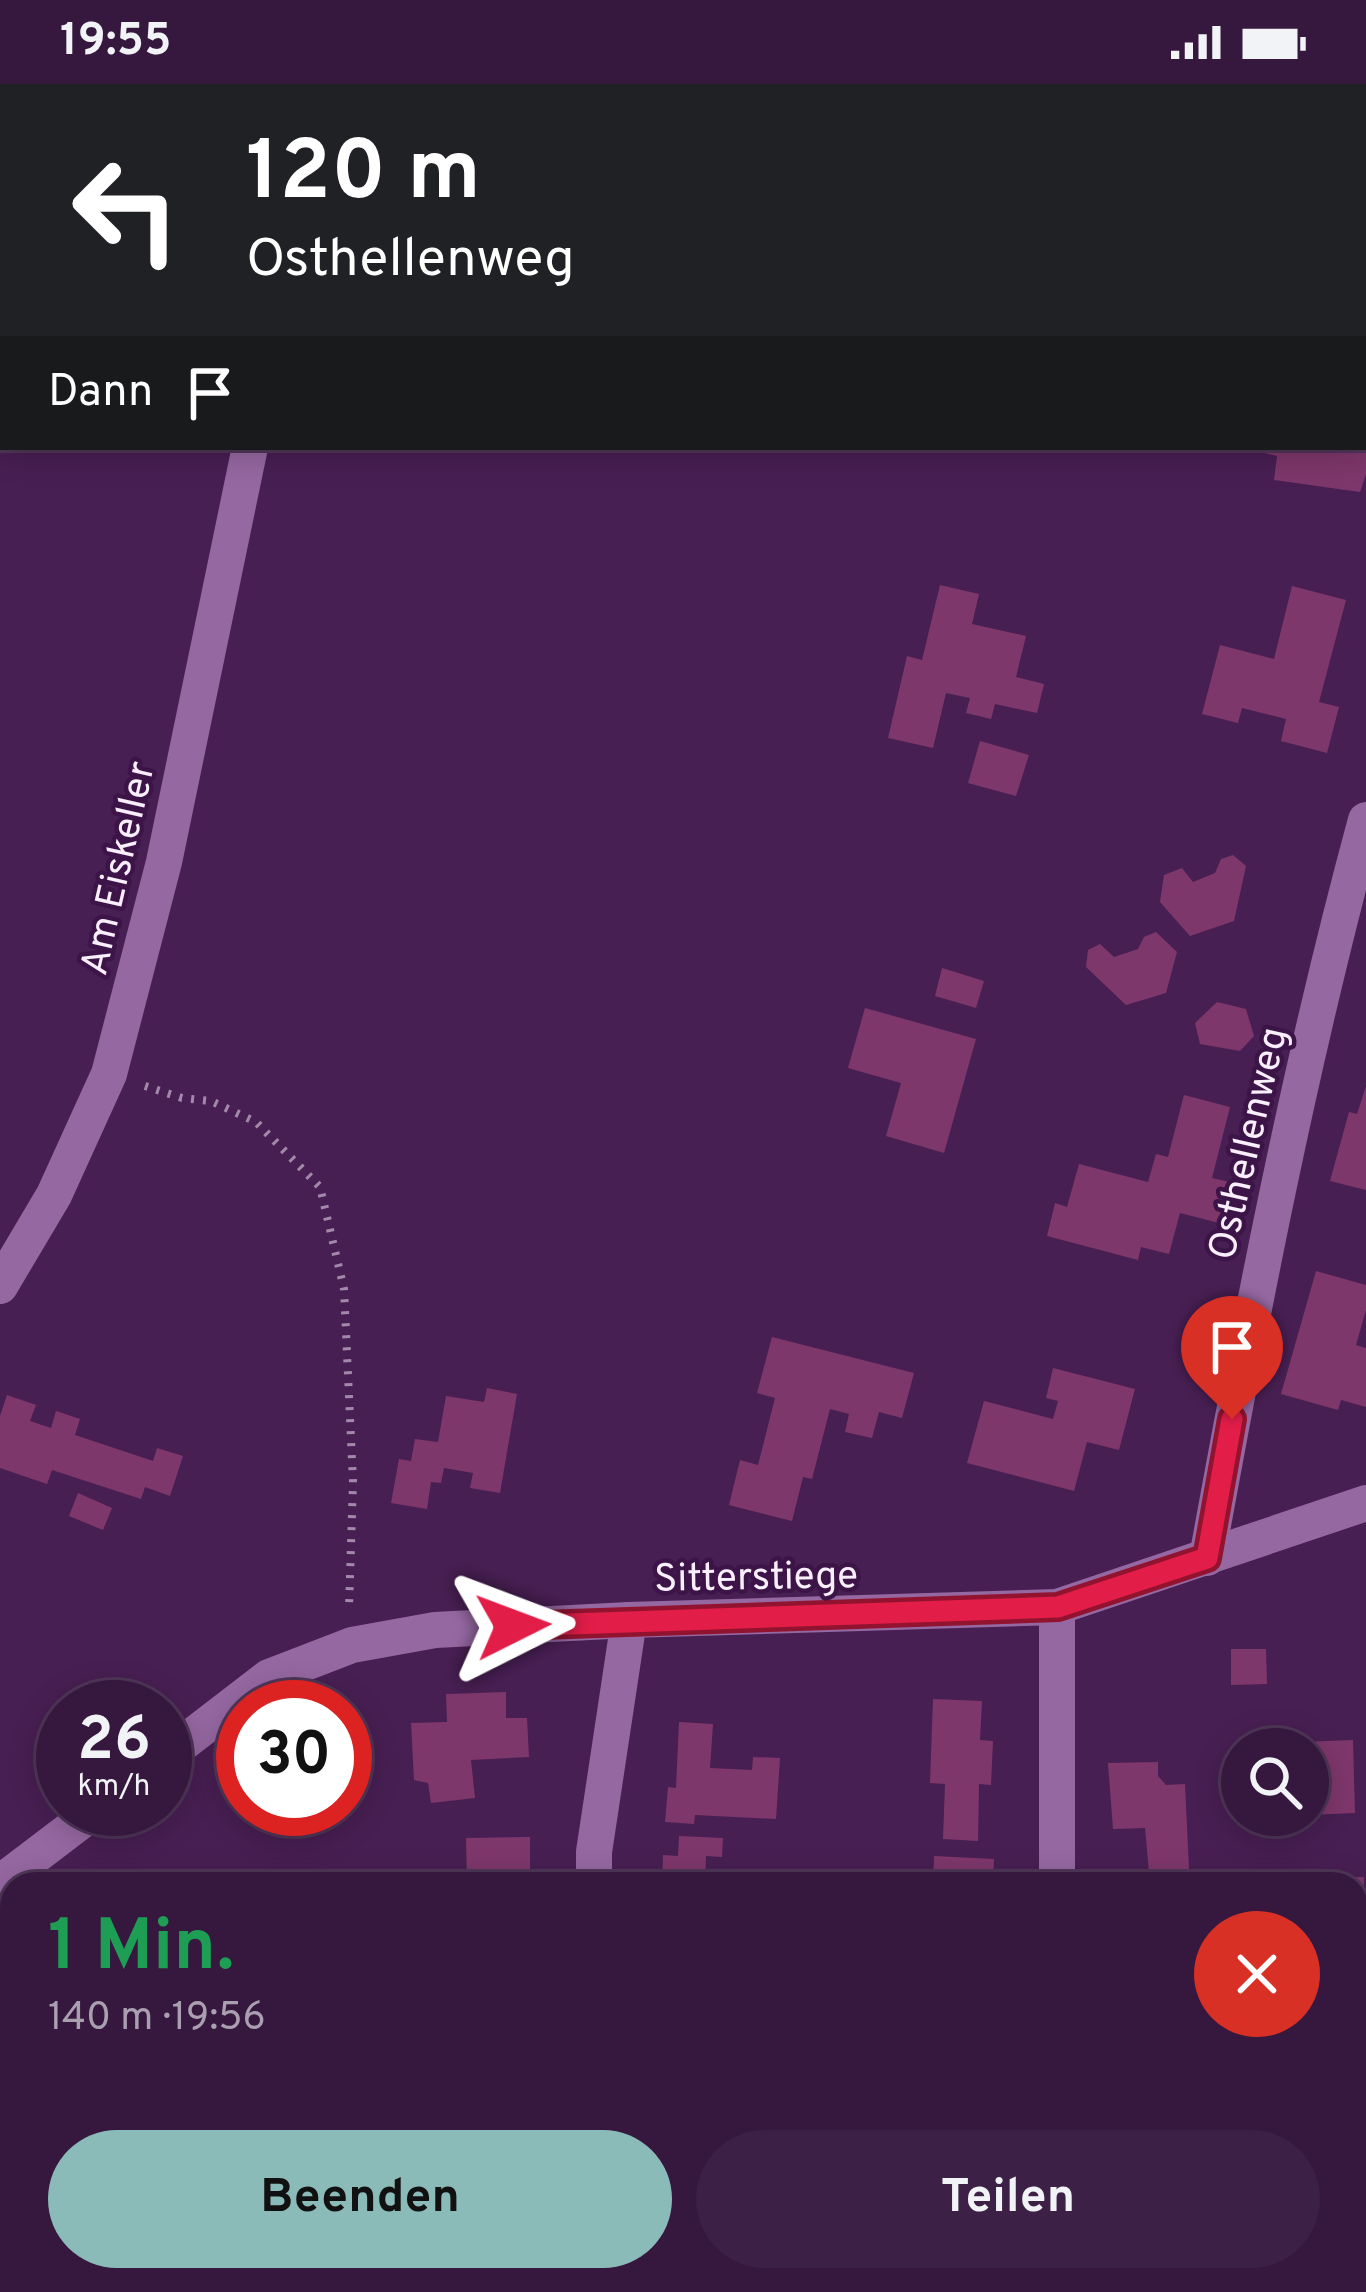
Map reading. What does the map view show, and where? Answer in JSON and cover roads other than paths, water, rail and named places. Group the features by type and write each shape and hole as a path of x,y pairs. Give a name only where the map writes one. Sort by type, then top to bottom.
{"street":[{"name":"Am Eiskeller","path":"0,1286 54,1196 109,1074 164,862 249,450"},
{"name":"Osthellenweg","path":"1207,1558 1258,1280 1337,925 1366,820"},
{"name":"Sitterstiege","path":"192,1736 269,1678 352,1645 435,1630 1058,1607 1366,1503"},
{"path":"1057,1872 1058,1607"},
{"path":"594,1872 629,1620"},
{"path":"14,1872 62,1836"}]}
